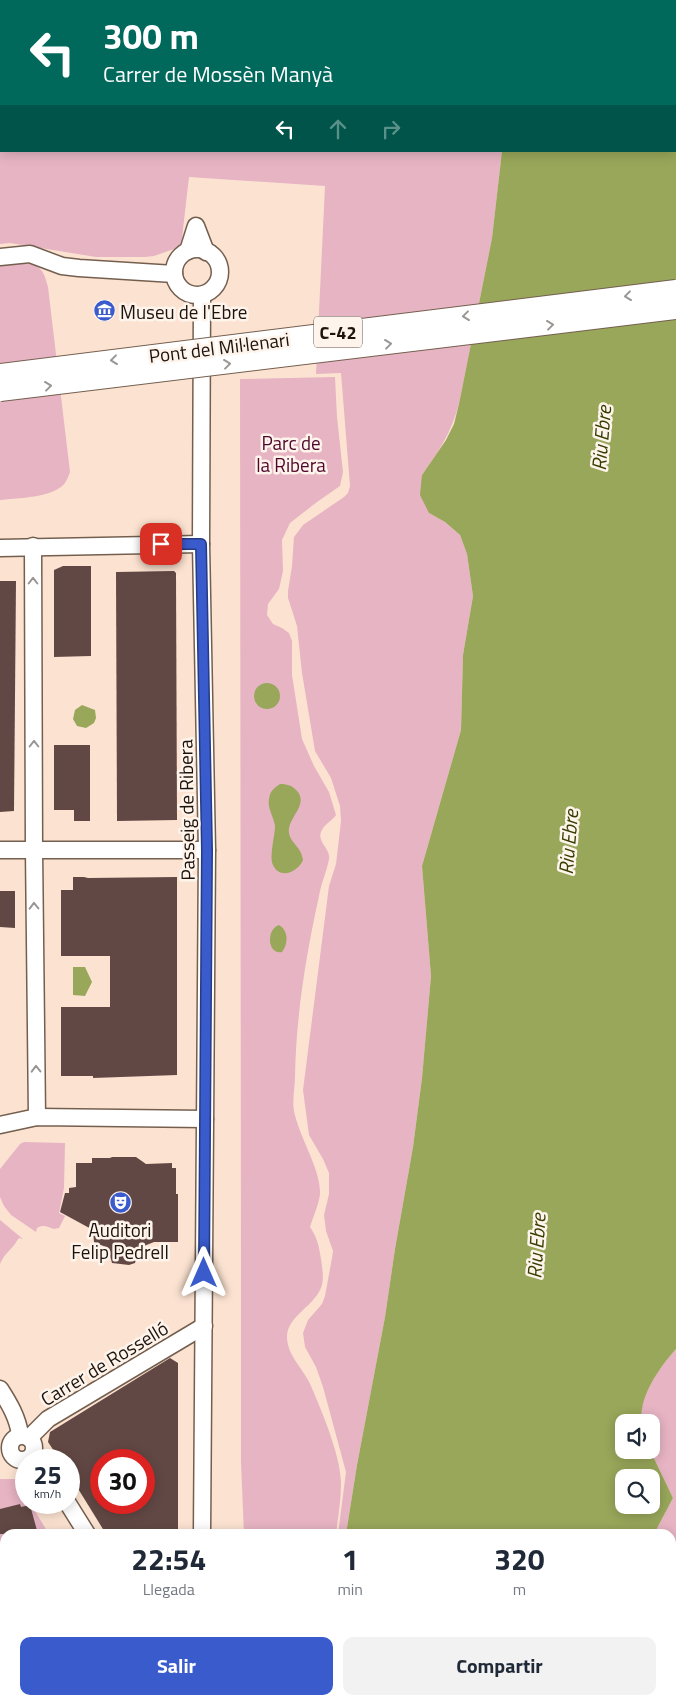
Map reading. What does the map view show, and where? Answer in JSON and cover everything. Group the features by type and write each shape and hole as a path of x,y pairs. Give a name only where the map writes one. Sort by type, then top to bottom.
{"main road":[{"name":"Pont del Mil·lenari","path":"0,374 676,290"},
{"name":"Pont del Mil·lenari","path":"0,392 676,310"}],"street":[{"path":"188,251 196,226 206,252"},
{"path":"188,251 206,252 216,260 220,274 216,285 207,293 202,294 191,294 181,289 175,280 174,274 179,258 188,251"},
{"path":"0,257 30,254 62,266 174,274"},
{"name":"Passeig de Ribera","path":"202,294 201,544 207,850 202,1529"},
{"path":"0,548 201,544"},
{"path":"33,546 37,1117"},
{"path":"0,850 207,850"},
{"path":"0,1125 37,1117 204,1119"},
{"name":"Carrer de Rosselló","path":"24,1436 48,1419 204,1326"},
{"path":"0,1389 24,1436 34,1446 34,1449"},
{"path":"5,1451 14,1438 24,1436"},
{"path":"74,1514 84,1529"}],"green space":[{"path":"0,152 502,152 492,238 459,404 444,441 422,475 429,513 445,522 460,535 467,554 473,596 463,655 461,730 422,866 431,976 422,1078 413,1147 347,1529 339,1529 346,1472 323,1387 316,1367 305,1347 303,1333 308,1320 322,1304 325,1296 333,1251 326,1231 324,1215 329,1194 329,1173 309,1135 303,1090 329,886 336,864 341,821 340,806 331,778 315,751 302,673 297,626 288,598 294,537 303,525 344,497 348,493 350,486 341,373 316,374 325,186 189,177 180,244 174,249 154,256 96,257 10,243 0,244"},
{"path":"24,263 34,265 41,270 48,287 70,472 65,483 52,492 0,500 0,265"},
{"name":"Parc de la Ribera","path":"335,377 343,472 340,486 290,523 282,540 283,571 279,589 268,604 267,615 273,624 289,633 292,641 292,675 302,739 314,766 329,792 336,815 324,827 320,836 328,852 329,859 320,891 303,986 297,1031 293,1098 294,1111 300,1131 314,1164 319,1184 320,1194 310,1227 318,1246 323,1282 314,1299 291,1323 287,1338 293,1357 311,1386 330,1434 338,1461 341,1484 337,1529 244,1529 241,1463 240,379"},
{"path":"24,1142 65,1143 64,1188 59,1213 65,1216 59,1228 54,1229 42,1226 37,1228 36,1232 11,1215 0,1197 0,1169 20,1144"},
{"path":"0,1220 23,1239 19,1238 0,1264"},
{"path":"676,1349 676,1529 657,1529 673,1498 654,1459 660,1459 660,1414 641,1414 646,1393 657,1373"},
{"path":"0,1479 15,1479 15,1514 37,1514 46,1529 0,1529"}],"water":[{"name":"Riu Ebre","path":"502,152 676,152 676,1349 657,1373 643,1403 642,1414 615,1414 615,1459 654,1459 659,1469 615,1469 615,1514 660,1514 660,1471 673,1498 657,1529 347,1529 385,1317 413,1147 422,1078 431,976 422,866 461,730 463,655 473,596 467,554 460,535 445,522 429,513 420,495 422,475 446,440 454,424 492,238"},
{"path":"267,683 276,687 280,696 276,705 267,709 258,705 254,696 258,687"},
{"path":"82,705 95,710 96,718 94,723 86,728 77,726 73,719 75,710"},
{"path":"280,784 288,785 298,792 301,802 291,822 289,833 303,860 297,868 289,873 276,870 272,861 275,826 269,802 271,792"},
{"path":"279,925 286,934 282,952 273,950 270,941 272,931"},
{"path":"73,967 85,967 92,982 85,996 73,995"}],"building":[{"path":"63,566 91,566 91,656 54,657 54,570"},
{"path":"174,571 176,573 177,820 117,821 116,572"},
{"path":"0,581 16,581 14,811 0,812"},
{"path":"54,745 90,745 90,821 74,821 74,810 54,810"},
{"path":"73,877 177,877 177,1075 93,1078 93,1076 61,1076 61,1007 110,1007 110,956 61,956 61,890 73,890"},
{"path":"0,891 15,891 15,928 0,927"},
{"name":"Auditori Felip Pedrell","path":"136,1157 146,1164 172,1163 172,1168 176,1168 178,1242 154,1242 139,1248 135,1263 129,1265 112,1263 108,1248 94,1242 93,1230 60,1212 65,1193 69,1193 69,1188 76,1187 76,1163 92,1163 92,1158"},
{"path":"170,1358 178,1363 178,1529 103,1529 94,1514 155,1514 155,1449 90,1449 90,1508 80,1492 80,1449 53,1449 48,1442 50,1432"},
{"path":"15,1505 15,1514 32,1514 37,1529 0,1529 0,1509"}],"place":[{"name":"Museu de l'Ebre","path":"104,311"},
{"name":"Auditori Felip Pedrell","path":"120,1203"}],"route":[{"path":"161,544 201,544 207,850 204,1273"}]}
